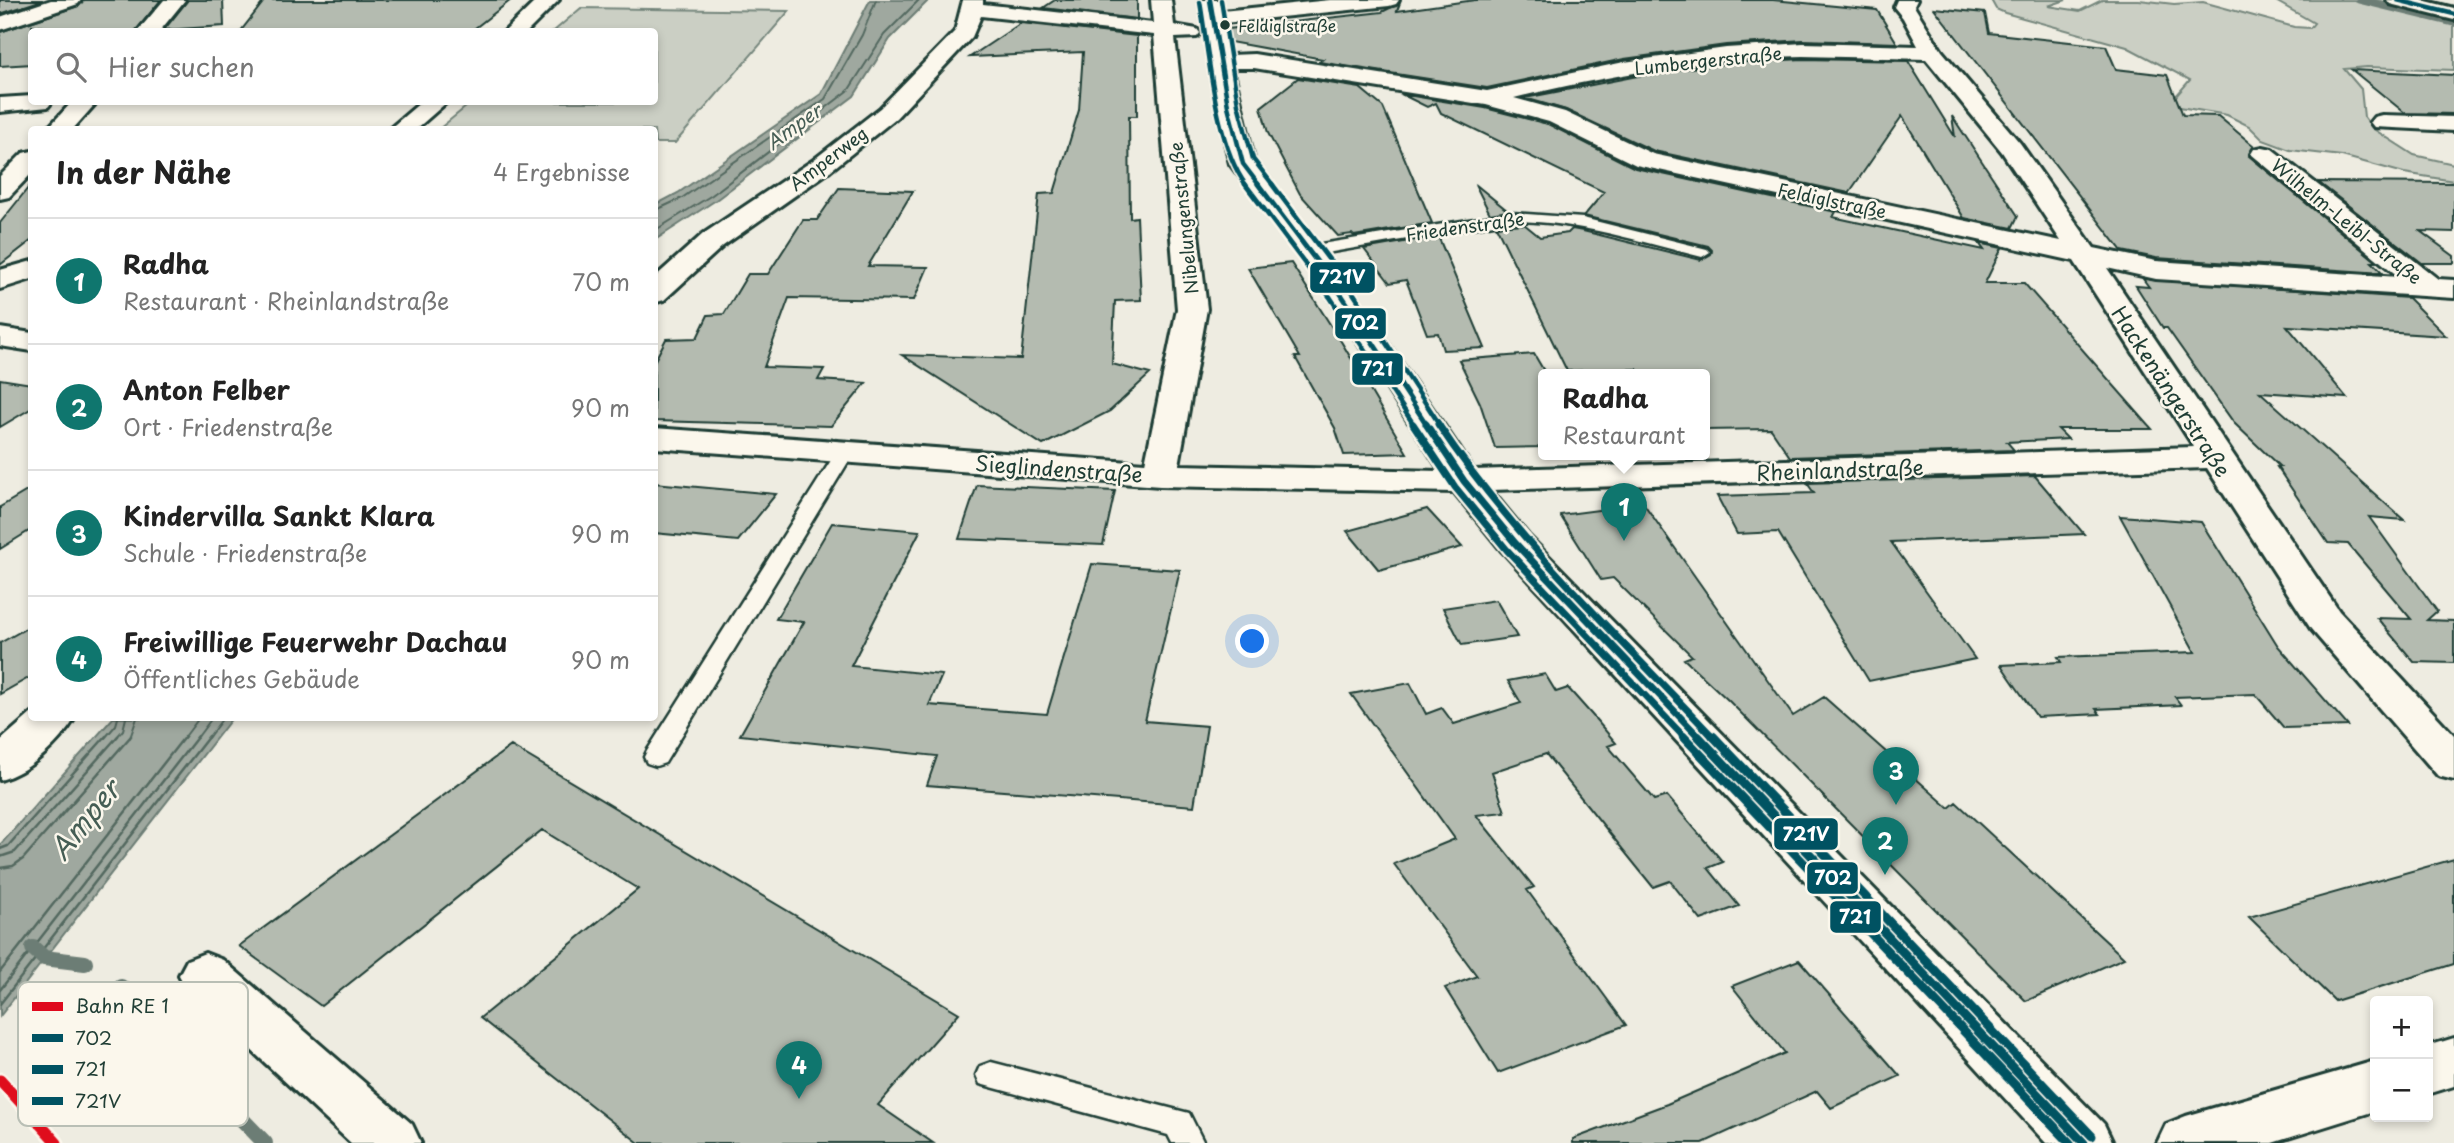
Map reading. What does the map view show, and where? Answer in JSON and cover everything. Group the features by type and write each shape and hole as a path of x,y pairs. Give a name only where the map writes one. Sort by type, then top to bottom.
{"street":[{"path":"0,24 71,0"},
{"path":"151,28 176,0"},
{"path":"518,28 549,0"},
{"name":"Nibelungenstraße","path":"1160,475 1192,309 1161,0"},
{"path":"973,4 1164,31 1212,17 1389,0"},
{"path":"2397,0 2435,4 2454,14"},
{"name":"Hackenängerstraße","path":"1901,2 1912,15 1932,53 2011,148 2325,620 2454,764"},
{"name":"Amperweg","path":"658,290 713,240 821,166 888,113 965,33 973,4"},
{"path":"1212,17 1228,106 1243,164 1339,291 1464,481 1515,543 2084,1143"},
{"name":"Lumbergerstraße","path":"1488,98 1607,71 1761,51 1932,53"},
{"name":"Feldiglstraße","path":"1221,62 1254,61 1488,98 1557,117 1645,160 2156,270 2442,288"},
{"path":"0,105 28,103"},
{"path":"62,126 82,105"},
{"path":"405,126 431,105"},
{"path":"2382,121 2454,124"},
{"name":"Wilhelm-Leibl-Straße","path":"2263,154 2442,288"},
{"path":"0,191 28,162"},
{"path":"0,280 28,270"},
{"path":"0,337 28,341"},
{"name":"Sieglindenstraße","path":"658,438 1160,475 1237,479 1464,481"},
{"name":"Rheinlandstraße","path":"1464,481 2215,457"},
{"path":"0,764 50,721"},
{"path":"205,975 213,982"},
{"path":"248,1014 392,1143"},
{"path":"2433,1068 2454,1062"},
{"path":"2186,1143 2370,1088"}],"lane":[{"name":"Friedenstraße","path":"1309,251 1511,217 1531,216 1618,232 1702,252"},
{"path":"656,757 844,454"},
{"path":"991,1075 1178,1123 1188,1143"}],"shaded area":[{"path":"1991,0 2066,0 2048,6 2080,11 2102,0 2174,4 2203,2 2294,27 2310,28 2314,23 2274,0 2377,0 2454,19 2454,70 2367,67 2344,69 2361,89 2364,117 2372,128 2414,155 2454,164 2454,181 2404,173 2342,156 2290,150 2263,140 2249,126 2227,115 2168,105 2190,80 2127,47 2005,13 1996,9"},
{"path":"581,8 789,11 675,143 658,143 658,126 443,126 468,105 658,105 658,28 558,28"}],"water":[{"name":"Amper","path":"870,0 929,0 890,39 854,96 716,200 658,238 658,203 678,193 821,94"},
{"name":"Amper","path":"110,721 230,721 26,982 18,982 18,993 0,1016 0,845"}],"building":[{"path":"0,0 43,0 0,14"},
{"path":"84,0 161,0 138,28 49,28 32,25 32,28 28,28 28,64 0,66 0,32 79,6"},
{"path":"188,0 223,0 224,26 166,28"},
{"path":"265,0 511,0 475,28 243,28"},
{"path":"1055,0 1137,0 1137,19 1043,8"},
{"path":"1475,0 1773,0 1877,10 1897,43 1803,40 1726,45 1624,59 1487,88 1319,62 1323,59 1230,42 1228,29 1382,12 1400,3 1397,11"},
{"path":"1934,8 1985,13 1989,33 2106,46 2116,69 2167,75 2183,115 2218,116 2254,146 2249,156 2377,262 2372,262 2383,273 2156,258 2122,251"},
{"path":"1021,23 1137,36 1137,116 1129,116 1130,218 1137,217 1141,300 1115,301 1112,364 1150,374 1110,411 1043,445 902,355 1021,359 1039,194 1054,193 1079,110 1083,52 970,57"},
{"path":"1803,59 1908,61 1955,137 1952,116 2018,216 2012,228 1964,218 1902,116 1849,193 1654,151 1566,110 1525,98 1658,72 1731,63"},
{"path":"2352,70 2454,75 2454,114 2405,113"},
{"path":"1298,78 1360,88 1383,107 1432,223 1354,236 1338,236 1300,194 1268,133 1261,107"},
{"path":"1401,94 1485,108 1548,124 1635,168 1836,212 1833,217 1984,250 1979,243 2002,248 1985,283 2024,283 2152,429 2058,429 2068,439 2007,442 2014,450 1790,457 1771,429 1710,430 1710,369 1566,369 1496,226 1524,224 1540,237 1568,233 1572,229 1701,260 1711,254 1712,250 1708,246 1584,216 1604,192 1441,113 1436,103 1427,107"},
{"path":"2318,182 2454,183 2454,232 2420,231 2454,256 2454,263 2422,263"},
{"path":"1475,184 1508,211 1490,214"},
{"path":"28,188 28,243 0,265 0,223"},
{"path":"839,188 913,191 868,266 928,267 914,300 789,298 764,367 824,369 818,380 866,383 831,426 658,421 658,354 666,339 697,338 708,315 724,314 748,274 768,274 803,220 817,220"},
{"path":"1438,236 1485,348 1443,350 1438,333 1427,334 1406,280 1390,283 1364,249"},
{"path":"1291,263 1407,453 1344,455 1335,428 1295,357 1300,357 1248,268"},
{"path":"2143,279 2408,298 2446,336 2287,326 2347,398 2260,392 2404,520 2369,517 2437,611 2427,620 2454,621 2454,663 2414,662 2377,618 2411,619 2348,544 2328,543 2277,467 2280,467 2234,423 2167,328 2163,328 2136,286 2149,287"},
{"path":"1534,354 1543,369 1538,369 1538,447 1495,448 1480,403 1459,360"},
{"path":"0,379 28,383 28,410 0,427"},
{"path":"2035,476 2084,534 1891,542 1975,659 1869,681 1778,532 1737,534 1717,496 1814,493 1807,483"},
{"path":"658,483 776,494 738,541 658,533"},
{"path":"977,485 1115,491 1103,545 959,539"},
{"path":"28,490 28,532 0,549 0,507"},
{"path":"1644,504 1793,716 1824,697 1949,808 1956,802 2124,958 2026,1001 1729,701 1684,659 1692,656 1613,578 1601,580 1560,515"},
{"path":"1427,509 1462,547 1379,570 1347,531"},
{"path":"2120,516 2201,522 2278,646 2348,726 2284,728 2255,694 2175,697 2181,705 2096,709 2100,714 2037,717 2001,665 2061,662 2058,657 2195,652"},
{"path":"832,523 920,531 851,666 942,675 929,705 1047,714 1092,564 1180,570 1145,721 1207,726 1194,806 927,785 937,756 740,735 804,622 776,619"},
{"path":"1496,600 1517,637 1462,645 1443,608"},
{"path":"28,627 28,678 0,694 0,643"},
{"path":"1545,674 1556,692 1568,688 1592,715 1616,743 1608,746 1654,800 1667,796 1723,862 1708,868 1739,906 1701,920 1670,881 1653,887 1546,754 1492,772 1505,812 1476,815 1534,887 1527,890 1626,1025 1498,1073 1445,988 1477,976 1394,864 1455,839 1351,694 1410,683 1426,714 1442,708 1454,724 1521,703 1508,681"},
{"path":"511,746 959,1013 878,1105 933,1143 639,1143 480,1018 638,889 542,830 321,1006 239,946"},
{"path":"2454,859 2454,964 2335,1001 2249,917"},
{"path":"1799,960 1900,1076 1831,1108 1817,1091 1703,1143 1573,1143 1573,1139 1667,1104 1785,1053 1732,986"}],"waterway":[{"path":"2359,0 2454,23"},
{"path":"33,948 44,958 85,963"},
{"path":"248,1126 265,1143"}],"transit line":[{"name":"702","path":"1210,0 1228,106 1243,164 1339,291 1464,481 1515,543 2084,1143"},
{"name":"721V","path":"1221,0 1238,104 1253,159 1348,285 1472,475 1523,536 2092,1136"},
{"name":"702","path":"2397,0 2454,14"},
{"name":"721","path":"1200,2 1218,108 1234,169 1330,297 1455,487 1507,550 2070,1143"},
{"path":"0,1080 18,1100"},
{"path":"42,1126 57,1143"}],"place":[{"name":"Feldiglstraße","path":"1225,25"},
{"name":"Radha","path":"1624,541"},
{"name":"Kindervilla Sankt Klara","path":"1896,805"},
{"name":"Anton Felber","path":"1885,875"},
{"name":"Freiwillige Feuerwehr Dachau","path":"799,1099"}]}
